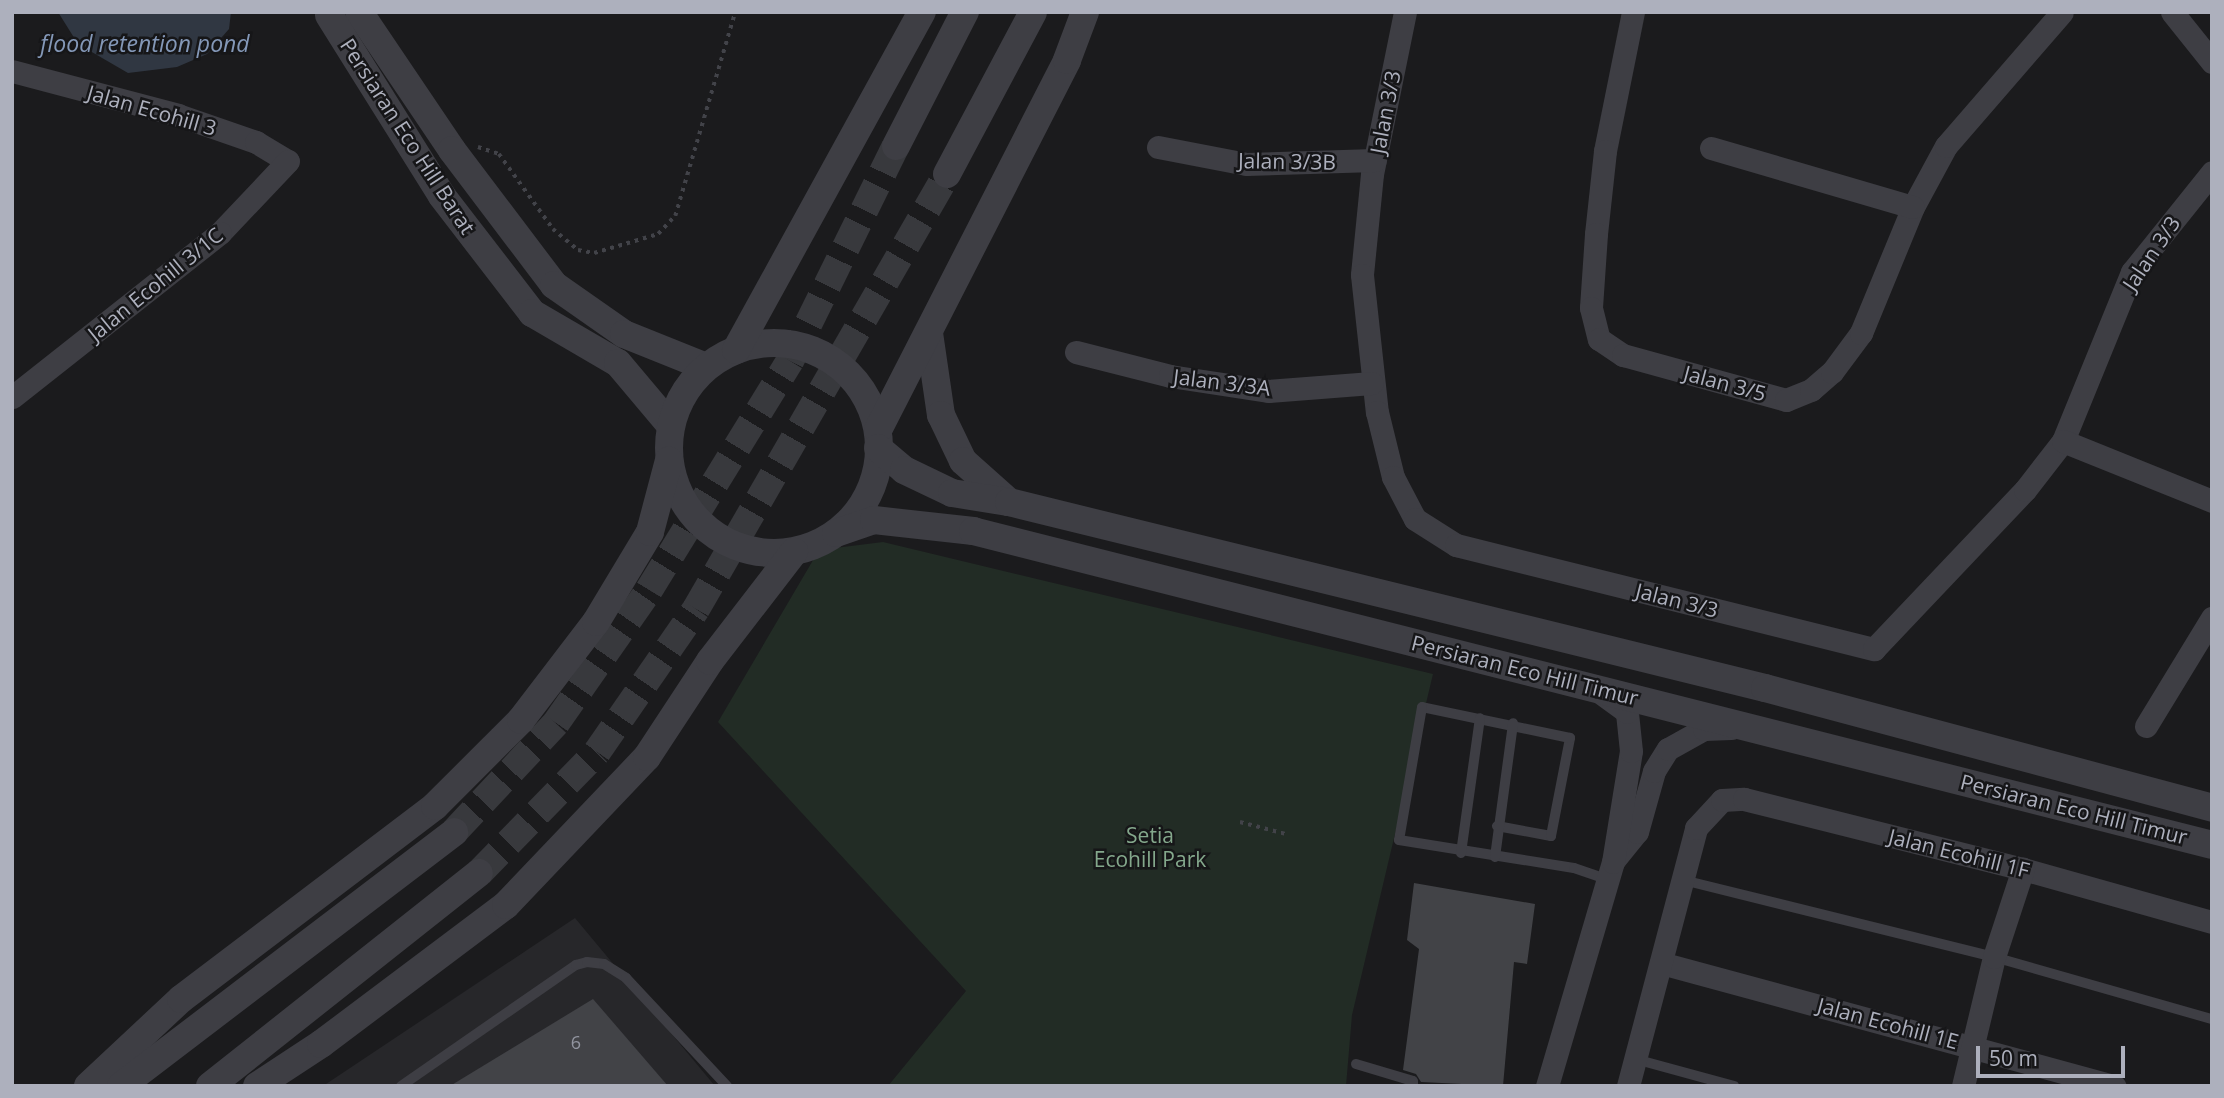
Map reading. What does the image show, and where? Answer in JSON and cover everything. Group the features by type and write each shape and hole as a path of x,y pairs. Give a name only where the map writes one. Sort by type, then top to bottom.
{"street":[{"name":"Persiaran Eco Hill Barat","path":"359,12 452,150 554,285 624,334 706,367"},
{"path":"736,350 922,12"},
{"path":"896,146 965,12"},
{"path":"947,174 1033,12"},
{"path":"669,460 679,494 699,522 721,539 746,549 794,552 836,533 857,513 872,488 878,439 1067,60 1085,12"},
{"name":"Jalan 3/3","path":"1405,12 1375,160 1362,275 1372,383 1393,477 1415,519 1456,545 1874,649 2025,490 2063,441 2132,272 2212,172"},
{"name":"Jalan 3/5","path":"1633,12 1605,151 1591,308 1599,339 1623,355 1786,400 1811,390 1832,372 1861,333 1913,207 1946,146 2062,12"},
{"path":"2172,12 2212,62"},
{"name":"Persiaran Eco Hill Barat","path":"329,13 442,196 532,313 618,363 671,426"},
{"name":"Jalan Ecohill 3","path":"12,71 188,118 256,142 288,161"},
{"name":"Jalan 3/3B","path":"1158,147 1246,164 1375,160"},
{"path":"1711,148 1913,207"},
{"name":"Jalan Ecohill 3/1C","path":"12,397 220,233 288,161"},
{"path":"929,333 941,415 963,461 1009,502"},
{"path":"88,1086 181,999 435,806 520,720 596,622 650,532 669,460 671,426 683,394 706,367 736,350 771,343 807,349 833,361 854,380 878,439"},
{"name":"Jalan 3/3A","path":"1076,352 1170,376 1268,391 1372,383"},
{"name":"Persiaran Eco Hill Timur","path":"878,439 904,470 952,493 1009,502 1765,688 2212,808"},
{"path":"2063,441 2212,501"},
{"name":"Persiaran Eco Hill Timur","path":"836,533 874,520 973,531 1755,727 2212,845"},
{"path":"257,1086 321,1044 506,905 647,757 710,661 794,552"},
{"path":"2146,726 2212,618"},
{"path":"1547,1086 1609,870 1631,731 1627,712 1585,686"},
{"path":"1609,870 1637,832 1654,771 1668,749 1703,729 1755,727"},
{"name":"Jalan Ecohill 1F","path":"1683,880 1696,828 1708,811 1722,800 1744,799 2023,869 2212,922"},
{"path":"121,1086 454,832"},
{"path":"1964,1086 1994,957 2023,869"},
{"path":"210,1086 479,873"},
{"path":"1628,1086 1683,880"},
{"name":"Jalan Ecohill 1E","path":"1661,963 2115,1086"}],"lane":[{"path":"1497,826 1551,836 1570,738 1513,723 1422,706 1399,839 1461,853 1609,870"},
{"path":"1461,853 1479,718"},
{"path":"1495,857 1497,826 1513,723"},
{"path":"1683,880 1994,957 2212,1019"},
{"path":"401,1086 576,965 587,962 604,964 626,978 727,1086"},
{"path":"1635,1059 1734,1086"},
{"path":"1356,1064 1413,1081 1413,1086"}],"path":[{"path":"452,150 482,146 499,154 553,229 578,250 594,253 657,234 675,216 735,12"},
{"path":"1240,822 1286,834"}],"shaded area":[{"path":"575,918 715,1086 323,1086"}],"green space":[{"name":"Setia Ecohill Park","path":"883,542 1433,674 1352,1015 1346,1086 888,1086 966,991 718,722 819,550"}],"water":[{"name":"flood retention pond","path":"58,12 231,12 229,29 207,54 177,67 128,73 78,44"}],"building":[{"path":"1414,883 1535,904 1527,964 1514,962 1503,1086 1421,1082 1416,1074 1403,1070 1419,949 1407,940"},
{"path":"593,999 668,1086 450,1086"}],"tunnel":[{"path":"454,832 556,723 649,590 790,361 896,146"},
{"path":"479,873 597,752 696,609 947,174"}]}
